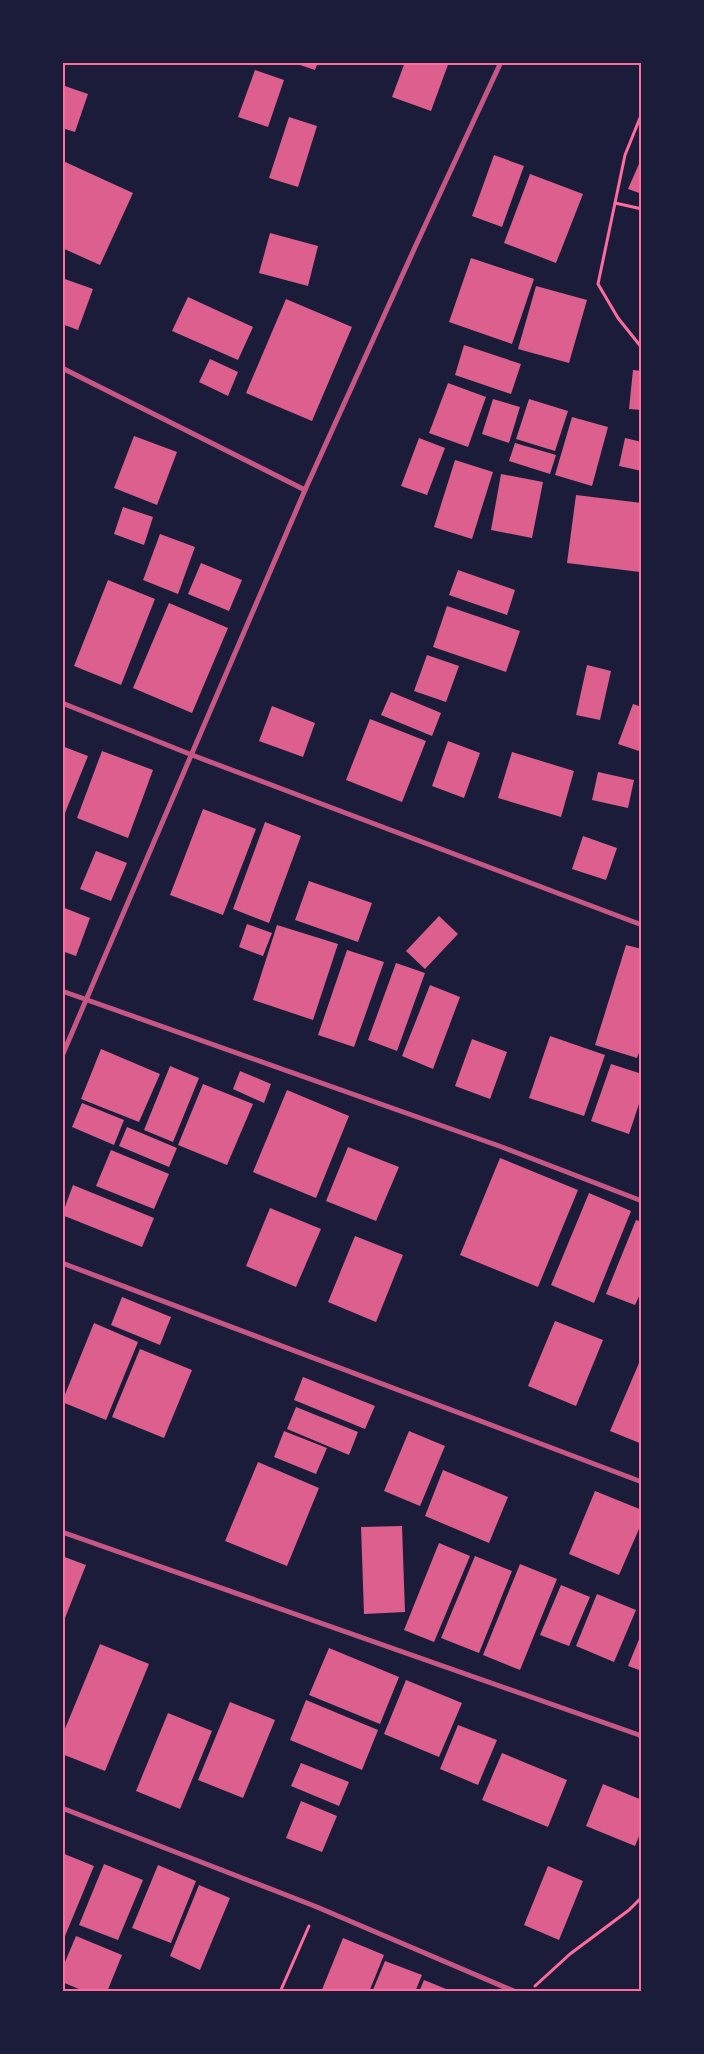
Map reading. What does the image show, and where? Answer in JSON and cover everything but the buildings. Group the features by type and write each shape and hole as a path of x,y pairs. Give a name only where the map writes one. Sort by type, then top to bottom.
{"street":[{"path":"62,1056 305,490 501,62"},
{"path":"62,368 305,490"},
{"path":"62,702 192,755 642,925"},
{"path":"62,991 502,1148 642,1201"},
{"path":"62,1263 642,1482"},
{"path":"62,1532 642,1736"},
{"path":"62,1808 317,1908 516,1992"}],"path":[{"path":"642,113 625,155 598,284 618,318 642,348"},
{"path":"615,203 642,208"},
{"path":"529,1992 570,1954 642,1898"},
{"path":"280,1992 317,1908"}]}
